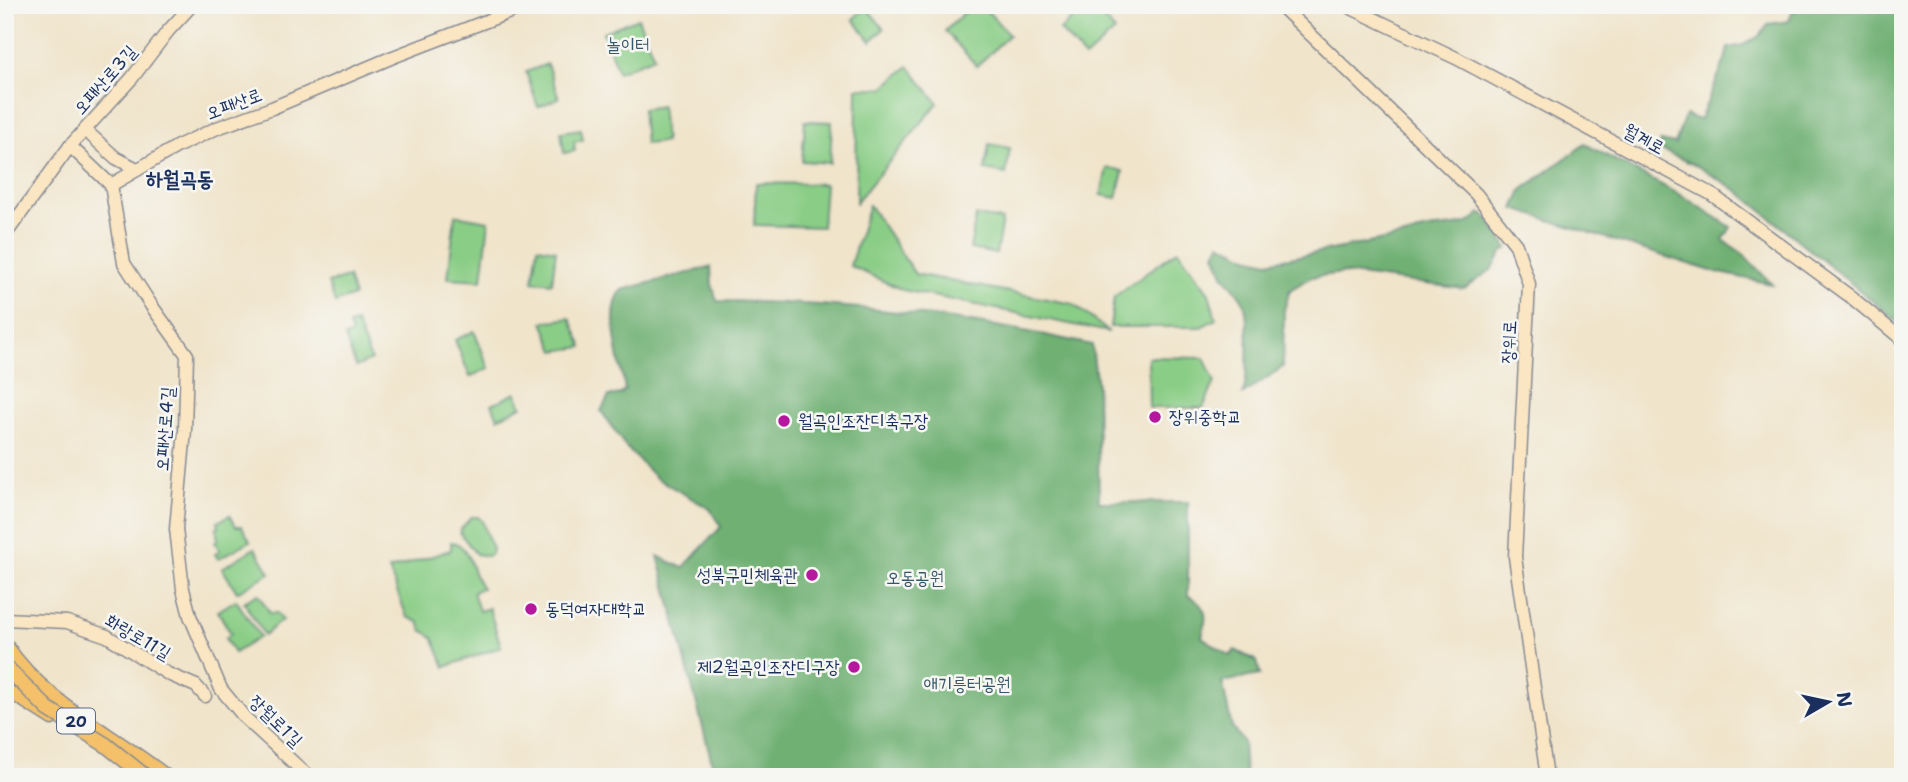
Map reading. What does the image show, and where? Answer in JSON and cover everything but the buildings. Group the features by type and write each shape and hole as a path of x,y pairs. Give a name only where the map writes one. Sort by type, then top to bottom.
{"highway":[{"path":"5,645 47,694 129,748 166,777"},
{"path":"5,666 48,709 106,745 141,774"}],"main road":[{"name":"20","path":"5,658 31,691 141,774 154,777"},
{"path":"5,675 31,691"},
{"name":"20","path":"5,689 110,750"}],"street":[{"name":"오패산로3길","path":"70,146 132,78 192,5"},
{"name":"오패산로","path":"112,181 217,128 528,5"},
{"name":"장위로","path":"1280,5 1476,194 1516,245 1529,284 1515,557 1547,777"},
{"name":"월계로","path":"1345,5 1456,58 1712,194 1851,297 1903,340"},
{"path":"85,130 119,160 137,169"},
{"path":"5,234 70,146 112,181"},
{"name":"오패산로4길","path":"119,160 123,172 112,181 124,263 187,355 185,430 178,479 176,529 183,589 190,616 221,689"},
{"name":"화랑로11길","path":"5,619 67,622 107,636 168,674 196,686 205,696"},
{"name":"장월로1길","path":"221,689 245,718 309,777"}],"green space":[{"path":"972,5 982,5 1009,35 977,66 945,31"},
{"path":"1088,5 1115,31 1085,58 1060,30"},
{"path":"1806,5 1903,5 1903,326 1738,191 1697,166 1659,149 1661,141 1675,144 1685,115 1700,120 1728,48 1743,45 1759,36 1769,24 1789,21 1792,12"},
{"path":"866,7 884,29 871,41 853,19"},
{"name":"놀이터","path":"638,18 654,57 618,72 603,32"},
{"path":"547,64 559,98 538,107 526,72"},
{"path":"909,66 938,103 856,202 857,88 883,88"},
{"path":"661,106 665,142 645,144 642,109"},
{"path":"805,121 832,122 830,163 802,161"},
{"path":"581,129 583,140 574,142 575,151 564,153 561,132"},
{"path":"989,144 1010,148 1006,174 985,170"},
{"path":"1585,144 1686,198 1731,227 1723,240 1742,253 1772,284 1711,271 1514,209 1522,190"},
{"path":"1107,168 1123,171 1117,198 1101,195"},
{"path":"756,183 825,184 822,227 754,225"},
{"path":"869,205 915,274 1073,304 1109,332 903,290 850,266"},
{"path":"1480,213 1486,216 1508,248 1503,251 1492,269 1464,289 1343,273 1312,277 1290,290 1284,310 1283,367 1243,394 1248,347 1247,319 1243,301 1225,277 1215,253 1220,243 1248,257 1268,262 1410,235 1427,229 1456,226 1469,222"},
{"path":"455,215 489,221 482,280 448,278"},
{"path":"976,216 1002,220 996,254 970,249"},
{"path":"538,247 556,250 552,283 533,281"},
{"path":"1178,250 1209,293 1216,319 1201,327 1110,327 1114,297"},
{"name":"오동공원","path":"711,267 717,301 812,304 906,313 999,326 1092,345 1097,387 1099,502 1188,502 1188,595 1205,612 1202,637 1230,656 1235,650 1257,661 1260,675 1222,682 1232,727 1243,742 1245,777 730,777 714,770 658,556 683,568 721,527 710,509 656,478 626,447 601,411 609,396 621,394 625,390 614,324 614,311 622,290"},
{"path":"348,277 354,296 335,303 328,283"},
{"path":"570,318 583,347 555,351 543,322"},
{"path":"356,323 371,360 356,367 345,337 352,334 349,325"},
{"path":"474,331 489,368 470,377 455,340"},
{"path":"1148,357 1204,358 1215,382 1203,408 1149,408"},
{"path":"516,393 522,406 498,418 492,404"},
{"path":"230,515 236,526 242,526 250,541 218,559 215,554 220,551 215,542 218,540 216,528 219,527 218,522"},
{"path":"471,517 478,517 482,521 492,549 488,556 476,554 460,533"},
{"path":"451,542 458,544 467,554 482,588 473,592 479,611 489,608 501,647 445,667 433,637 422,630 419,622 407,617 389,570 451,550"},
{"path":"255,548 270,573 237,592 222,568"},
{"path":"258,594 270,613 277,613 282,620 264,635 244,602"},
{"path":"236,600 260,637 234,653 225,638 231,634 218,611"}],"place":[{"name":"장위중학교","path":"1155,417"},
{"name":"월곡인조잔디축구장","path":"784,421"},
{"name":"성북구민체육관","path":"812,575"},
{"name":"동덕여자대학교","path":"531,609"},
{"name":"제2월곡인조잔디구장","path":"854,667"}],"district":[{"name":"하월곡동","path":"180,179"}],"park label":[{"name":"애기릉터공원","path":"967,684"}]}
